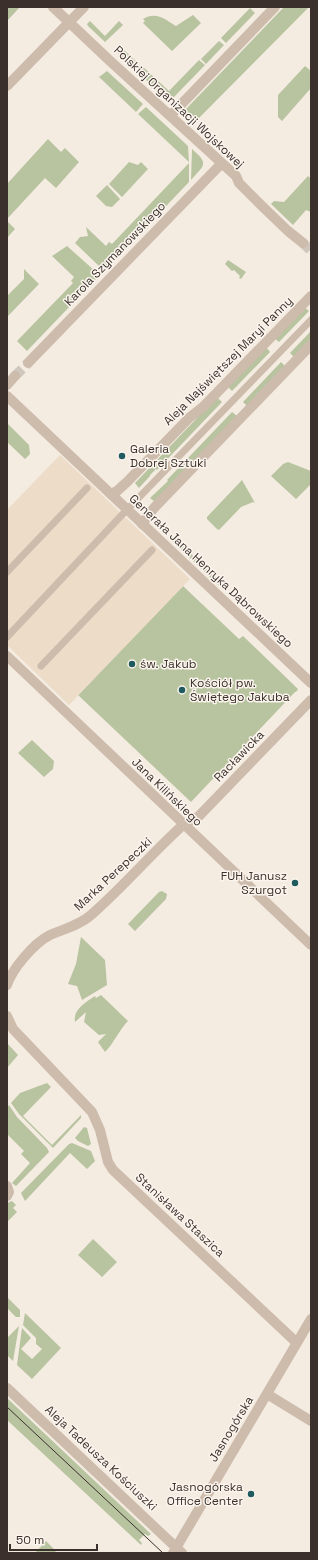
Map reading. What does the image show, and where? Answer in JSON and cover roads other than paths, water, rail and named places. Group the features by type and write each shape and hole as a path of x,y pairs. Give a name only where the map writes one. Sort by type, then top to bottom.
{"street":[{"name":"Polskiej Organizacji Wojskowej","path":"53,7 236,176 239,183 288,231 303,243"},
{"path":"7,86 84,7"},
{"path":"170,116 275,7"},
{"name":"Karola Szymanowskiego","path":"28,363 222,163"},
{"name":"Aleja Najświętszej Maryi Panny","path":"111,494 127,482 189,418 203,407 311,296"},
{"path":"7,637 129,508 311,320"},
{"path":"142,524 154,508 311,345"},
{"path":"7,385 16,376"},
{"name":"Generała Jana Henryka Dąbrowskiego","path":"7,396 111,494 129,508 142,524 311,683"},
{"path":"7,572 87,488"},
{"path":"40,666 152,550"},
{"name":"Jana Kilińskiego","path":"9,660 311,946"},
{"name":"Racławicka","path":"183,825 199,816 311,700"},
{"name":"Marka Perepeczki","path":"7,985 9,978 16,967 39,943 46,938 90,917 183,825"},
{"name":"Stanisława Staszica","path":"7,1016 13,1029 92,1112 100,1130 108,1162 113,1170 297,1343"},
{"path":"7,1186 9,1192 7,1196"},
{"name":"Jasnogórska","path":"177,1551 311,1319"},
{"name":"Aleja Tadeusza Kościuszki","path":"7,1388 177,1551"},
{"path":"267,1394 311,1421"}],"tunnel":[{"path":"303,243 311,251"},
{"path":"15,376 28,363"}],"tram line":[{"path":"7,1407 163,1553"}],"place":[{"name":"Galeria Dobrej Sztuki","path":"122,456"},
{"name":"św. Jakub","path":"132,664"},
{"name":"Kościół pw. Świętego Jakuba","path":"182,690"},
{"name":"FUH Janusz Szurgot","path":"295,883"},
{"name":"Jasnogórska Office Center","path":"251,1494"}]}
